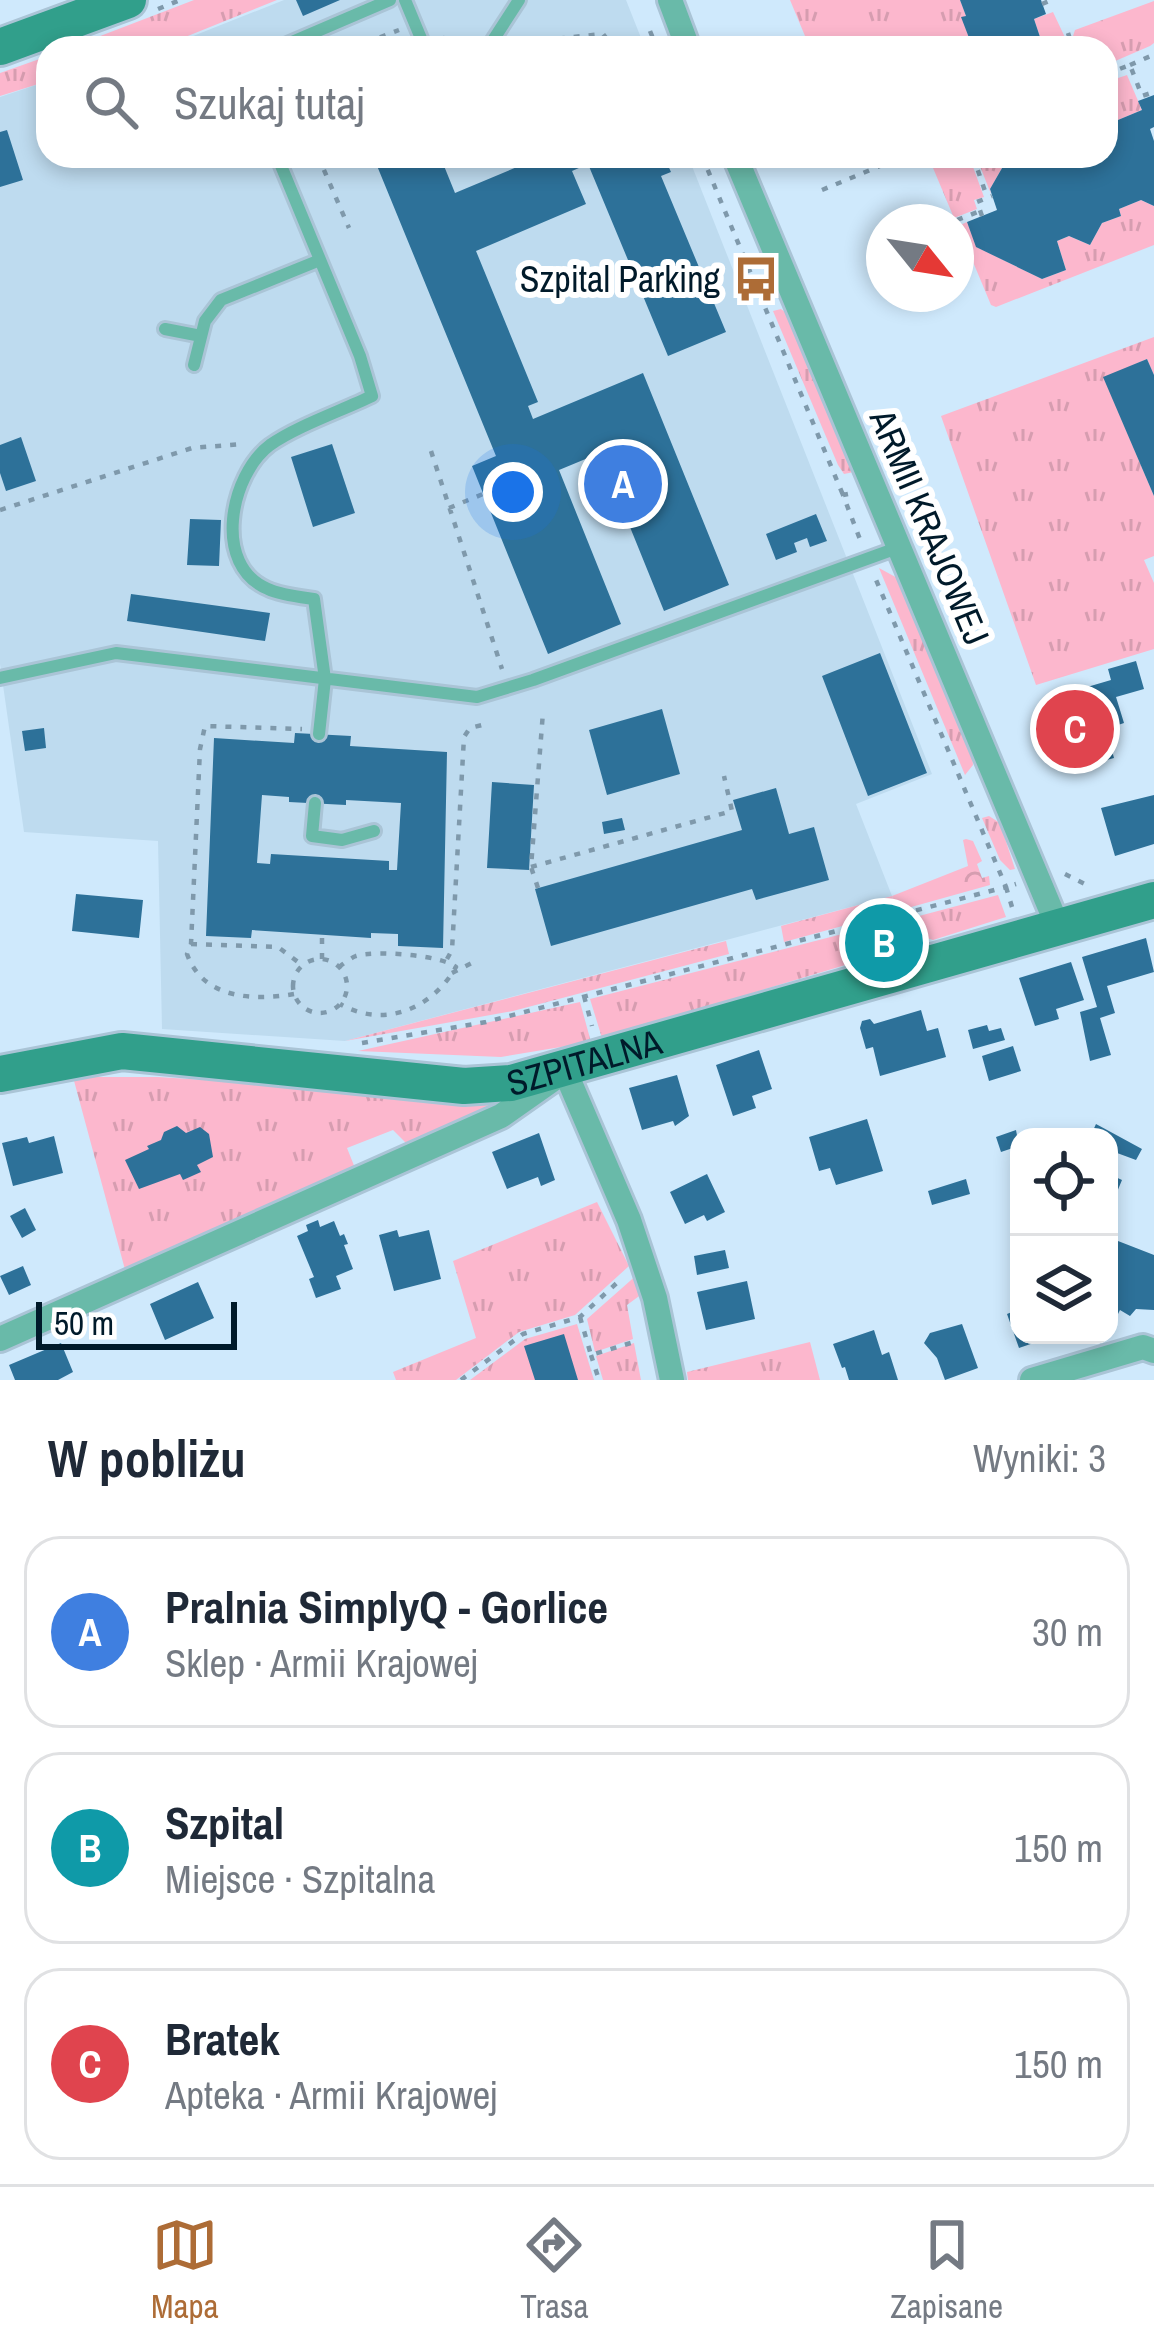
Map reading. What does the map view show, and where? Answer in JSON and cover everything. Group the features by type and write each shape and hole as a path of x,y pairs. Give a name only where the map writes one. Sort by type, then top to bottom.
{"street":[{"path":"0,47 128,0"},
{"path":"670,0 684,36"},
{"name":"ARMII KRAJOWEJ","path":"740,168 1058,927"},
{"name":"SZPITALNA","path":"0,1074 150,1044 464,1086 511,1084 1154,900"},
{"path":"0,1339 501,1116 566,1071 629,1220 655,1298 672,1380"},
{"path":"1032,1380 1143,1347 1154,1351"}],"lane":[{"path":"306,36 390,0"},
{"path":"405,0 420,36"},
{"path":"496,36 520,0"},
{"path":"282,168 372,396 269,446 241,479 232,522 241,565 265,589 314,599 325,679 319,732"},
{"path":"194,365 205,321 221,300 320,260"},
{"path":"165,329 201,336"},
{"path":"0,678 116,653 476,697 897,548"},
{"path":"315,803 312,836 342,840 374,831"}],"path":[{"path":"384,36 400,30"},
{"path":"650,31 652,36"},
{"path":"1118,70 1153,55"},
{"path":"1130,65 1142,96 1154,92"},
{"path":"323,168 349,228"},
{"path":"354,1044 486,1022 1006,887 707,168"},
{"path":"822,190 879,168"},
{"path":"974,215 981,213 976,202 990,197 978,168"},
{"path":"0,510 192,448 269,446"},
{"path":"431,452 508,687"},
{"path":"843,495 871,484"},
{"path":"449,508 483,494"},
{"path":"538,888 531,867 543,712"},
{"path":"447,959 452,950 464,737 470,728 482,725"},
{"path":"294,994 254,996 218,990 202,981 191,965 187,954 200,749 206,726 319,732"},
{"path":"531,867 732,811 724,776"},
{"path":"322,937 322,959"},
{"path":"191,944 278,947 302,965"},
{"path":"338,967 355,956 447,959 456,968 445,986 419,1007 395,1014 356,1013 340,1004"},
{"path":"322,959 338,967 347,988 340,1004 316,1013 300,1005 293,980 302,965 322,959"},
{"path":"452,973 478,960"},
{"path":"461,1380 524,1334 580,1317 622,1279"},
{"path":"580,1317 599,1380"},
{"path":"591,1355 634,1342"}],"shaded area":[{"path":"284,0 626,0 640,36 193,36"},
{"path":"36,85 36,168 693,168 932,774 856,804 892,896 345,1041 162,1029 158,841 24,832 0,664 0,97"}],"green space":[{"path":"194,0 277,0 188,36 100,36"},
{"path":"790,0 960,0 968,36 805,36"},
{"path":"1154,1 1154,43 1118,60 1118,36 1073,36 1075,30"},
{"path":"1053,12 1064,36 1040,36 1034,19"},
{"path":"36,60 36,85 0,96 0,73"},
{"path":"1127,75 1142,110 1118,120 1118,78"},
{"path":"933,168 973,168 984,197 974,200 977,209 974,204 948,204"},
{"path":"981,168 1002,168 990,189 991,194"},
{"path":"1141,200 1154,206 1154,245 996,307 991,305 974,264 974,240 977,247 1042,279 1066,270 1057,241 1069,236 1090,245 1102,223 1121,216 1119,209"},
{"path":"781,309 790,316 854,472 844,474 838,465 773,311"},
{"path":"1154,337 1154,375 1147,359 1104,378 1154,496 1154,556 1144,560 1154,583 1154,649 1036,685 941,416"},
{"path":"879,568 901,580 972,754 973,765 965,775"},
{"path":"989,816 1000,823 1015,869 1000,860 982,818"},
{"path":"966,839 973,841 982,861 977,864 982,878 989,876 990,885 897,911 892,896 968,866"},
{"path":"998,895 1006,917 933,940 903,930 904,920"},
{"path":"892,896 897,911 784,942 781,926"},
{"path":"877,925 867,951 856,954 852,963 602,1038 590,999"},
{"path":"726,941 729,954 513,1011 345,1041"},
{"path":"580,1002 591,1042 501,1057 358,1051"},
{"path":"73,1077 158,1077 514,1100 409,1146 393,1130 347,1148 355,1168 127,1277"},
{"path":"597,1202 629,1266 575,1315 519,1332 456,1380 396,1380 393,1372 476,1338 453,1261"},
{"path":"639,1273 646,1291 627,1305 633,1339 595,1352 587,1319"},
{"path":"577,1324 594,1380 470,1380 525,1339"},
{"path":"810,1342 820,1380 688,1380 687,1372"},
{"path":"634,1343 641,1380 603,1380 596,1356"}],"building":[{"path":"296,0 340,0 303,16"},
{"path":"960,0 1041,0 1046,14 1034,19 1040,36 968,36 961,17 966,16"},
{"path":"1154,95 1154,127 1150,129 1154,206 1141,200 1119,209 1121,216 1102,223 1090,245 1069,236 1057,241 1066,270 1042,279 976,247 974,219 997,210 990,189 1002,168 1118,168 1118,120 1142,110 1138,101"},
{"path":"7,130 23,180 0,187 0,132"},
{"path":"378,168 445,168 455,193 514,168 579,168 572,171 586,204 476,251 538,402 528,406 533,419 643,373 729,585 664,611 600,453 559,470 621,624 548,654 472,466 496,456"},
{"path":"590,168 669,168 671,172 661,176 726,332 668,356"},
{"path":"1147,359 1154,375 1154,496 1103,377"},
{"path":"21,437 36,481 6,491 0,473 0,445"},
{"path":"332,444 355,513 313,527 291,457"},
{"path":"816,514 827,541 810,547 807,538 794,543 797,552 776,560 766,534"},
{"path":"190,519 221,520 219,566 187,565"},
{"path":"131,594 270,613 265,641 127,621"},
{"path":"880,653 927,773 868,796 822,676"},
{"path":"1136,661 1144,689 1116,697 1124,723 1106,729 1114,758 1081,767 1060,695 1111,680 1108,669"},
{"path":"662,709 680,774 607,795 589,730"},
{"path":"44,728 46,748 25,751 22,731"},
{"path":"295,733 351,736 350,746 447,752 443,948 398,946 398,934 371,933 371,938 252,930 251,938 206,936 214,738 294,743","holes":["262,795 289,797 289,802 401,803 397,870 389,870 389,861 271,854 270,864 257,863"]},
{"path":"492,782 534,785 529,870 487,868"},
{"path":"776,788 789,834 814,827 829,880 756,900 752,889 551,946 535,889 742,830 733,800"},
{"path":"1154,795 1154,844 1115,856 1101,808"},
{"path":"622,818 625,830 604,834 602,822"},
{"path":"76,894 143,900 139,938 72,931"},
{"path":"1146,938 1154,972 1107,986 1115,1013 1100,1018 1111,1055 1090,1061 1080,1012 1097,1007 1082,957"},
{"path":"1071,962 1084,1000 1056,1009 1059,1019 1035,1026 1019,978"},
{"path":"921,1010 927,1031 938,1028 946,1057 880,1076 873,1047 866,1049 862,1021 870,1019 874,1024"},
{"path":"987,1025 989,1031 1001,1028 1005,1040 973,1049 968,1030"},
{"path":"1013,1046 1021,1071 989,1081 982,1056"},
{"path":"759,1050 772,1089 752,1096 756,1108 733,1116 716,1065"},
{"path":"677,1075 689,1116 675,1126 673,1121 642,1130 629,1088"},
{"path":"867,1119 883,1171 836,1185 830,1168 819,1171 809,1137"},
{"path":"177,1126 186,1133 200,1127 209,1134 213,1157 197,1165 201,1172 183,1180 180,1174 139,1189 125,1160 149,1149 164,1132"},
{"path":"1010,1132 1010,1149 1001,1152 996,1137"},
{"path":"539,1133 555,1180 541,1186 538,1177 507,1189 492,1152"},
{"path":"54,1136 63,1173 13,1186 2,1143 27,1137 29,1143"},
{"path":"1118,1136 1142,1149 1136,1160 1118,1153"},
{"path":"707,1174 725,1212 685,1224 670,1192"},
{"path":"966,1179 970,1194 932,1205 928,1191"},
{"path":"25,1208 36,1230 22,1238 10,1216"},
{"path":"318,1220 320,1227 334,1221 340,1236 344,1234 353,1269 336,1276 341,1289 316,1298 309,1279 314,1277 297,1236"},
{"path":"397,1230 399,1237 429,1230 441,1279 394,1291 379,1235"},
{"path":"1118,1241 1154,1255 1154,1310 1136,1309 1130,1316 1120,1310 1118,1314"},
{"path":"725,1250 729,1268 697,1275 694,1256"},
{"path":"23,1266 31,1285 9,1295 0,1276"},
{"path":"747,1281 755,1319 706,1330 697,1292"},
{"path":"198,1282 214,1318 165,1340 150,1304"},
{"path":"962,1324 978,1368 945,1380 937,1358 924,1343 930,1333"},
{"path":"874,1330 882,1355 889,1352 898,1380 849,1380 833,1344"},
{"path":"564,1334 578,1380 535,1380 524,1346"},
{"path":"61,1343 73,1372 58,1380 15,1380 9,1365"}],"place":[{"name":"Szpital Parking","path":"756,279"},
{"name":"Pralnia SimplyQ - Gorlice","path":"623,484"},
{"name":"Bratek","path":"1075,729"},
{"name":"Szpital","path":"884,943"}]}
